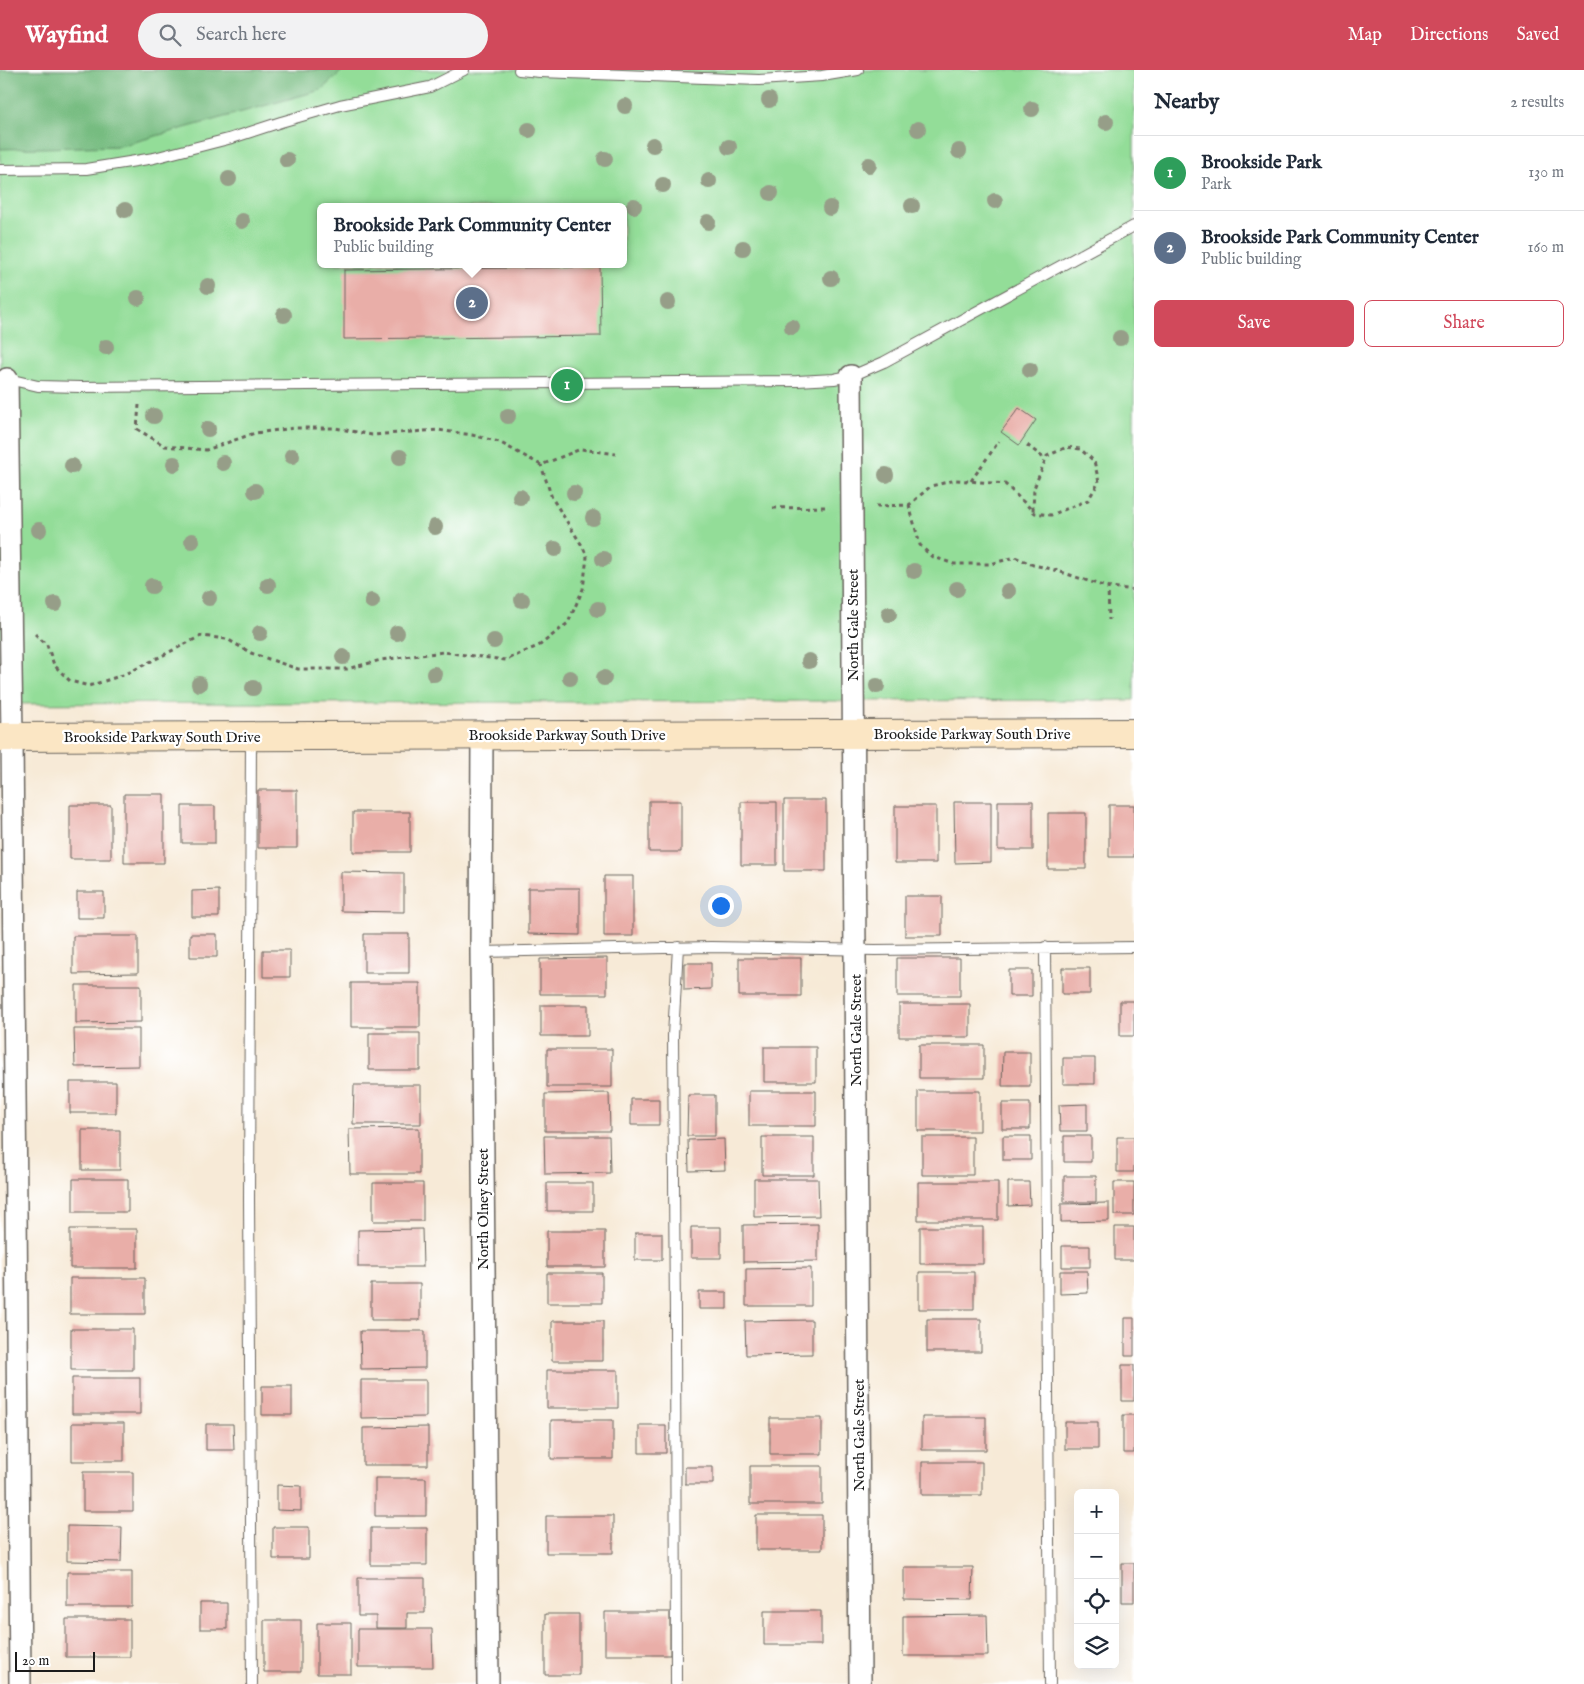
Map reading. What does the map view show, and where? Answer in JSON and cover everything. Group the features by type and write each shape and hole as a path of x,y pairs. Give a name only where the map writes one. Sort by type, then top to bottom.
{"main road":[{"name":"Brookside Parkway South Drive","path":"6,737 1134,733"}],"street":[{"name":"North Gale Street","path":"851,376 860,1684"},
{"path":"4,378 11,612 6,737 20,1684"},
{"name":"North Olney Street","path":"482,735 481,952 488,1684"}],"lane":[{"path":"0,170 86,169 154,158 232,138 340,105 430,87 464,70"},
{"path":"519,70 759,80 822,76 858,70"},
{"path":"4,378 38,386 796,381 834,379 851,376 884,362 1134,226"},
{"path":"251,736 249,1200 252,1684"},
{"path":"481,952 678,948 855,950 1134,947"},
{"path":"676,1684 676,1319 673,1036 678,948"},
{"path":"1045,948 1050,1684"}],"path":[{"path":"11,612 47,645 54,665 70,681 89,686 126,674 201,636 226,639 251,653 298,669 346,669 381,660 443,652 506,660 540,645 568,624 583,590 586,557 583,547 552,498 541,465 499,442 472,435 438,430 372,435 335,428 294,428 255,433 206,450 165,446 137,429 141,386"},
{"path":"971,481 999,441"},
{"path":"1026,445 1046,459"},
{"path":"773,508 909,506 931,486 956,480 1005,484 1035,514 1051,515 1088,500 1099,482 1094,461 1080,449 1067,447 1046,456 1034,488 1033,511"},
{"path":"541,465 581,449 616,454"},
{"path":"909,506 920,545 931,556 954,564 991,564 1015,557 1033,565 1108,586 1134,590"},
{"path":"1108,586 1109,620"}],"green space":[{"path":"0,70 1134,70 1134,700 0,704"},
{"path":"0,70 343,70 321,90 120,146 0,149"}],"building":[{"path":"600,268 601,336 344,339 344,270"},
{"path":"1019,408 1036,420 1019,445 1001,432"},
{"path":"258,790 297,790 297,848 258,848"},
{"path":"124,794 164,794 164,863 124,863"},
{"path":"784,800 826,800 826,871 784,871"},
{"path":"649,801 681,801 681,852 649,852"},
{"path":"998,801 1033,801 1033,850 998,850"},
{"path":"741,802 777,802 777,865 741,865"},
{"path":"954,802 991,802 991,862 955,863"},
{"path":"70,805 111,805 111,859 70,859"},
{"path":"1109,805 1134,805 1134,857 1109,857"},
{"path":"182,806 215,806 215,843 182,843"},
{"path":"895,806 936,806 936,863 895,863"},
{"path":"353,812 410,812 410,852 353,852"},
{"path":"1048,813 1086,813 1086,869 1048,869"},
{"path":"341,872 404,873 404,912 341,911"},
{"path":"604,876 633,876 633,936 604,936"},
{"path":"528,888 580,888 580,935 528,934"},
{"path":"219,890 219,917 192,917 192,891"},
{"path":"77,892 104,892 104,918 77,918"},
{"path":"905,896 942,896 942,936 905,936"},
{"path":"190,934 217,934 217,957 190,957"},
{"path":"364,934 409,934 409,973 364,973"},
{"path":"73,936 138,936 138,973 73,974"},
{"path":"263,950 290,950 290,977 263,977"},
{"path":"607,958 607,994 540,994 540,959"},
{"path":"739,958 801,958 801,996 739,996"},
{"path":"897,958 960,958 960,996 897,996"},
{"path":"684,963 711,963 711,989 684,990"},
{"path":"1062,968 1090,968 1090,994 1062,994"},
{"path":"1009,970 1032,970 1032,996 1009,996"},
{"path":"351,983 420,983 420,1027 351,1027"},
{"path":"76,985 141,985 141,1022 76,1023"},
{"path":"1120,1001 1134,1001 1134,1036 1120,1036"},
{"path":"899,1004 970,1004 970,1037 899,1037"},
{"path":"541,1005 588,1005 588,1036 541,1036"},
{"path":"74,1029 139,1029 139,1066 75,1067"},
{"path":"369,1033 420,1033 420,1070 369,1070"},
{"path":"919,1045 984,1045 984,1078 919,1078"},
{"path":"764,1047 816,1047 816,1082 764,1082"},
{"path":"547,1049 612,1049 612,1087 547,1087"},
{"path":"1003,1052 1030,1052 1030,1086 1002,1086"},
{"path":"1063,1058 1095,1058 1095,1084 1063,1084"},
{"path":"70,1082 116,1082 116,1113 70,1113"},
{"path":"354,1085 421,1085 421,1124 353,1124"},
{"path":"749,1091 816,1091 816,1126 749,1126"},
{"path":"918,1091 980,1091 980,1131 918,1131"},
{"path":"609,1093 610,1131 545,1131 545,1094"},
{"path":"688,1095 715,1095 715,1136 687,1136"},
{"path":"631,1099 659,1099 659,1125 631,1125"},
{"path":"1002,1103 1030,1103 1030,1129 1002,1129"},
{"path":"1087,1104 1087,1131 1060,1131 1059,1105"},
{"path":"419,1128 419,1174 350,1174 349,1129"},
{"path":"82,1130 120,1130 120,1170 82,1170"},
{"path":"544,1136 609,1136 610,1173 545,1174"},
{"path":"1003,1136 1031,1136 1031,1160 1003,1160"},
{"path":"1064,1136 1091,1136 1091,1162 1064,1162"},
{"path":"762,1137 814,1137 814,1175 762,1175"},
{"path":"922,1137 973,1137 973,1175 922,1175"},
{"path":"1117,1137 1134,1137 1134,1172 1117,1172"},
{"path":"724,1139 725,1170 689,1171 688,1140"},
{"path":"1064,1176 1096,1176 1096,1202 1064,1202"},
{"path":"73,1179 128,1179 128,1212 73,1212"},
{"path":"754,1179 818,1179 819,1216 754,1217"},
{"path":"918,1182 998,1182 998,1220 918,1220"},
{"path":"1008,1182 1029,1182 1030,1205 1008,1206"},
{"path":"1114,1182 1134,1182 1134,1215 1114,1215"},
{"path":"373,1183 423,1183 423,1221 373,1221"},
{"path":"547,1183 593,1183 593,1211 547,1211"},
{"path":"1109,1203 1109,1221 1061,1222 1061,1204"},
{"path":"818,1224 818,1261 743,1262 743,1225"},
{"path":"691,1227 721,1227 721,1258 691,1258"},
{"path":"920,1227 983,1227 983,1264 920,1264"},
{"path":"1115,1227 1134,1227 1134,1260 1115,1260"},
{"path":"70,1229 137,1229 137,1268 70,1268"},
{"path":"422,1229 423,1267 358,1267 358,1230"},
{"path":"547,1231 605,1231 605,1267 547,1267"},
{"path":"635,1233 662,1233 662,1260 635,1260"},
{"path":"1062,1246 1090,1246 1090,1267 1062,1267"},
{"path":"811,1268 811,1306 746,1306 746,1269"},
{"path":"1060,1271 1087,1271 1088,1293 1060,1294"},
{"path":"919,1272 974,1272 974,1309 919,1309"},
{"path":"547,1273 602,1273 602,1303 547,1303"},
{"path":"70,1278 145,1278 145,1314 70,1314"},
{"path":"371,1284 420,1284 420,1320 371,1320"},
{"path":"699,1292 727,1292 727,1309 699,1309"},
{"path":"1125,1318 1134,1318 1134,1356 1125,1356"},
{"path":"927,1319 981,1319 981,1352 927,1352"},
{"path":"812,1320 812,1354 746,1355 745,1321"},
{"path":"552,1321 603,1321 603,1361 552,1361"},
{"path":"71,1329 133,1329 133,1370 71,1370"},
{"path":"360,1331 425,1331 425,1368 361,1369"},
{"path":"1122,1365 1134,1365 1134,1401 1122,1401"},
{"path":"547,1370 618,1370 618,1408 547,1408"},
{"path":"72,1378 140,1378 140,1414 72,1414"},
{"path":"361,1380 426,1380 426,1417 361,1418"},
{"path":"262,1386 292,1386 292,1415 262,1415"},
{"path":"1123,1415 1134,1415 1134,1453 1123,1453"},
{"path":"922,1417 986,1417 986,1450 922,1450"},
{"path":"770,1418 822,1418 822,1454 770,1454"},
{"path":"551,1420 613,1420 613,1459 551,1459"},
{"path":"1065,1422 1098,1422 1098,1449 1065,1449"},
{"path":"72,1423 124,1423 124,1461 72,1461"},
{"path":"206,1424 233,1424 234,1450 206,1450"},
{"path":"639,1425 666,1425 666,1453 639,1453"},
{"path":"428,1427 428,1465 363,1465 363,1428"},
{"path":"922,1462 982,1462 982,1495 922,1495"},
{"path":"750,1466 822,1466 822,1504 750,1504"},
{"path":"685,1467 713,1467 713,1484 685,1484"},
{"path":"83,1472 133,1472 133,1511 83,1511"},
{"path":"375,1478 426,1478 426,1516 375,1516"},
{"path":"277,1485 301,1486 301,1511 277,1510"},
{"path":"756,1515 822,1515 822,1550 756,1550"},
{"path":"546,1516 613,1516 613,1553 546,1553"},
{"path":"67,1526 122,1527 121,1562 67,1561"},
{"path":"273,1527 309,1527 309,1559 273,1559"},
{"path":"371,1528 427,1528 427,1565 371,1565"},
{"path":"1122,1563 1134,1563 1134,1602 1122,1602"},
{"path":"904,1567 973,1567 972,1600 904,1599"},
{"path":"67,1572 132,1572 132,1607 67,1607"},
{"path":"358,1578 425,1578 425,1613 407,1613 407,1628 376,1628 376,1616 358,1616"},
{"path":"200,1603 227,1603 227,1629 200,1629"},
{"path":"764,1611 821,1611 821,1645 764,1645"},
{"path":"605,1612 670,1612 670,1655 605,1655"},
{"path":"545,1614 579,1614 579,1675 545,1675"},
{"path":"987,1615 988,1656 903,1656 903,1616"},
{"path":"66,1619 130,1619 130,1657 66,1657"},
{"path":"264,1620 301,1620 301,1672 264,1672"},
{"path":"317,1623 351,1623 351,1674 317,1674"},
{"path":"358,1629 432,1629 433,1667 358,1667"}],"place":[{"name":"Brookside Park Community Center","path":"472,303"},
{"name":"Brookside Park","path":"567,385"}]}
